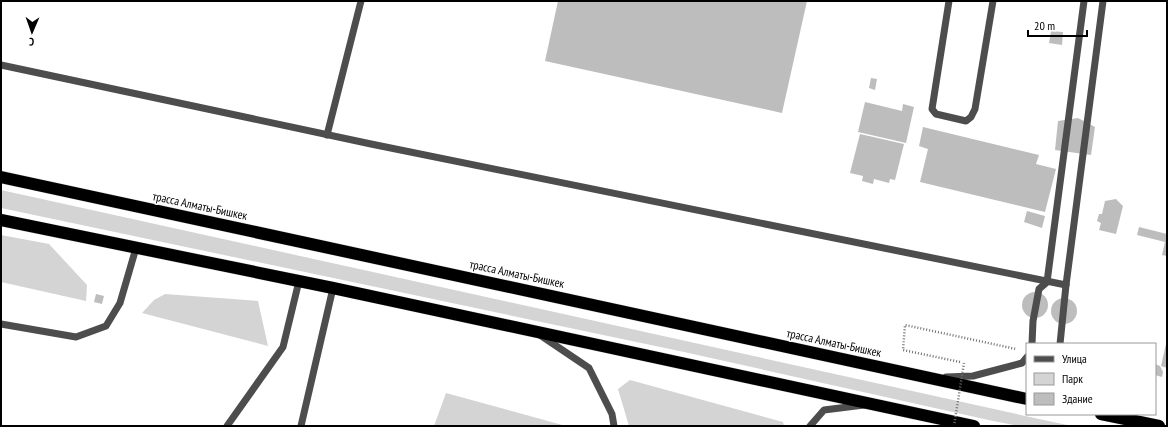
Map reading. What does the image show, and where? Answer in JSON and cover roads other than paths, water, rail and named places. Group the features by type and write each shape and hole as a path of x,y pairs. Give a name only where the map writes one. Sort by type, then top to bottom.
{"highway":[{"name":"трасса Алматы-Бишкек","path":"1,177 1026,399"},
{"path":"1,220 334,288 974,426"},
{"path":"1109,415 1124,417 1159,426"}],"street":[{"path":"327,135 361,1"},
{"path":"949,1 932,109 936,114 966,121 971,117 975,109 993,1"},
{"path":"1032,343 1033,321 1039,289 1047,282 1084,1"},
{"path":"1060,343 1066,285 1103,1"},
{"path":"1,65 327,135 1066,285"},
{"path":"1,324 76,336 106,326 120,303 136,248"},
{"path":"227,426 283,347 299,281"},
{"path":"301,426 334,288"},
{"path":"533,331 588,368 612,414 614,426"},
{"path":"932,378 974,376 1022,363 1026,358"},
{"path":"810,426 824,410 871,404"}]}
